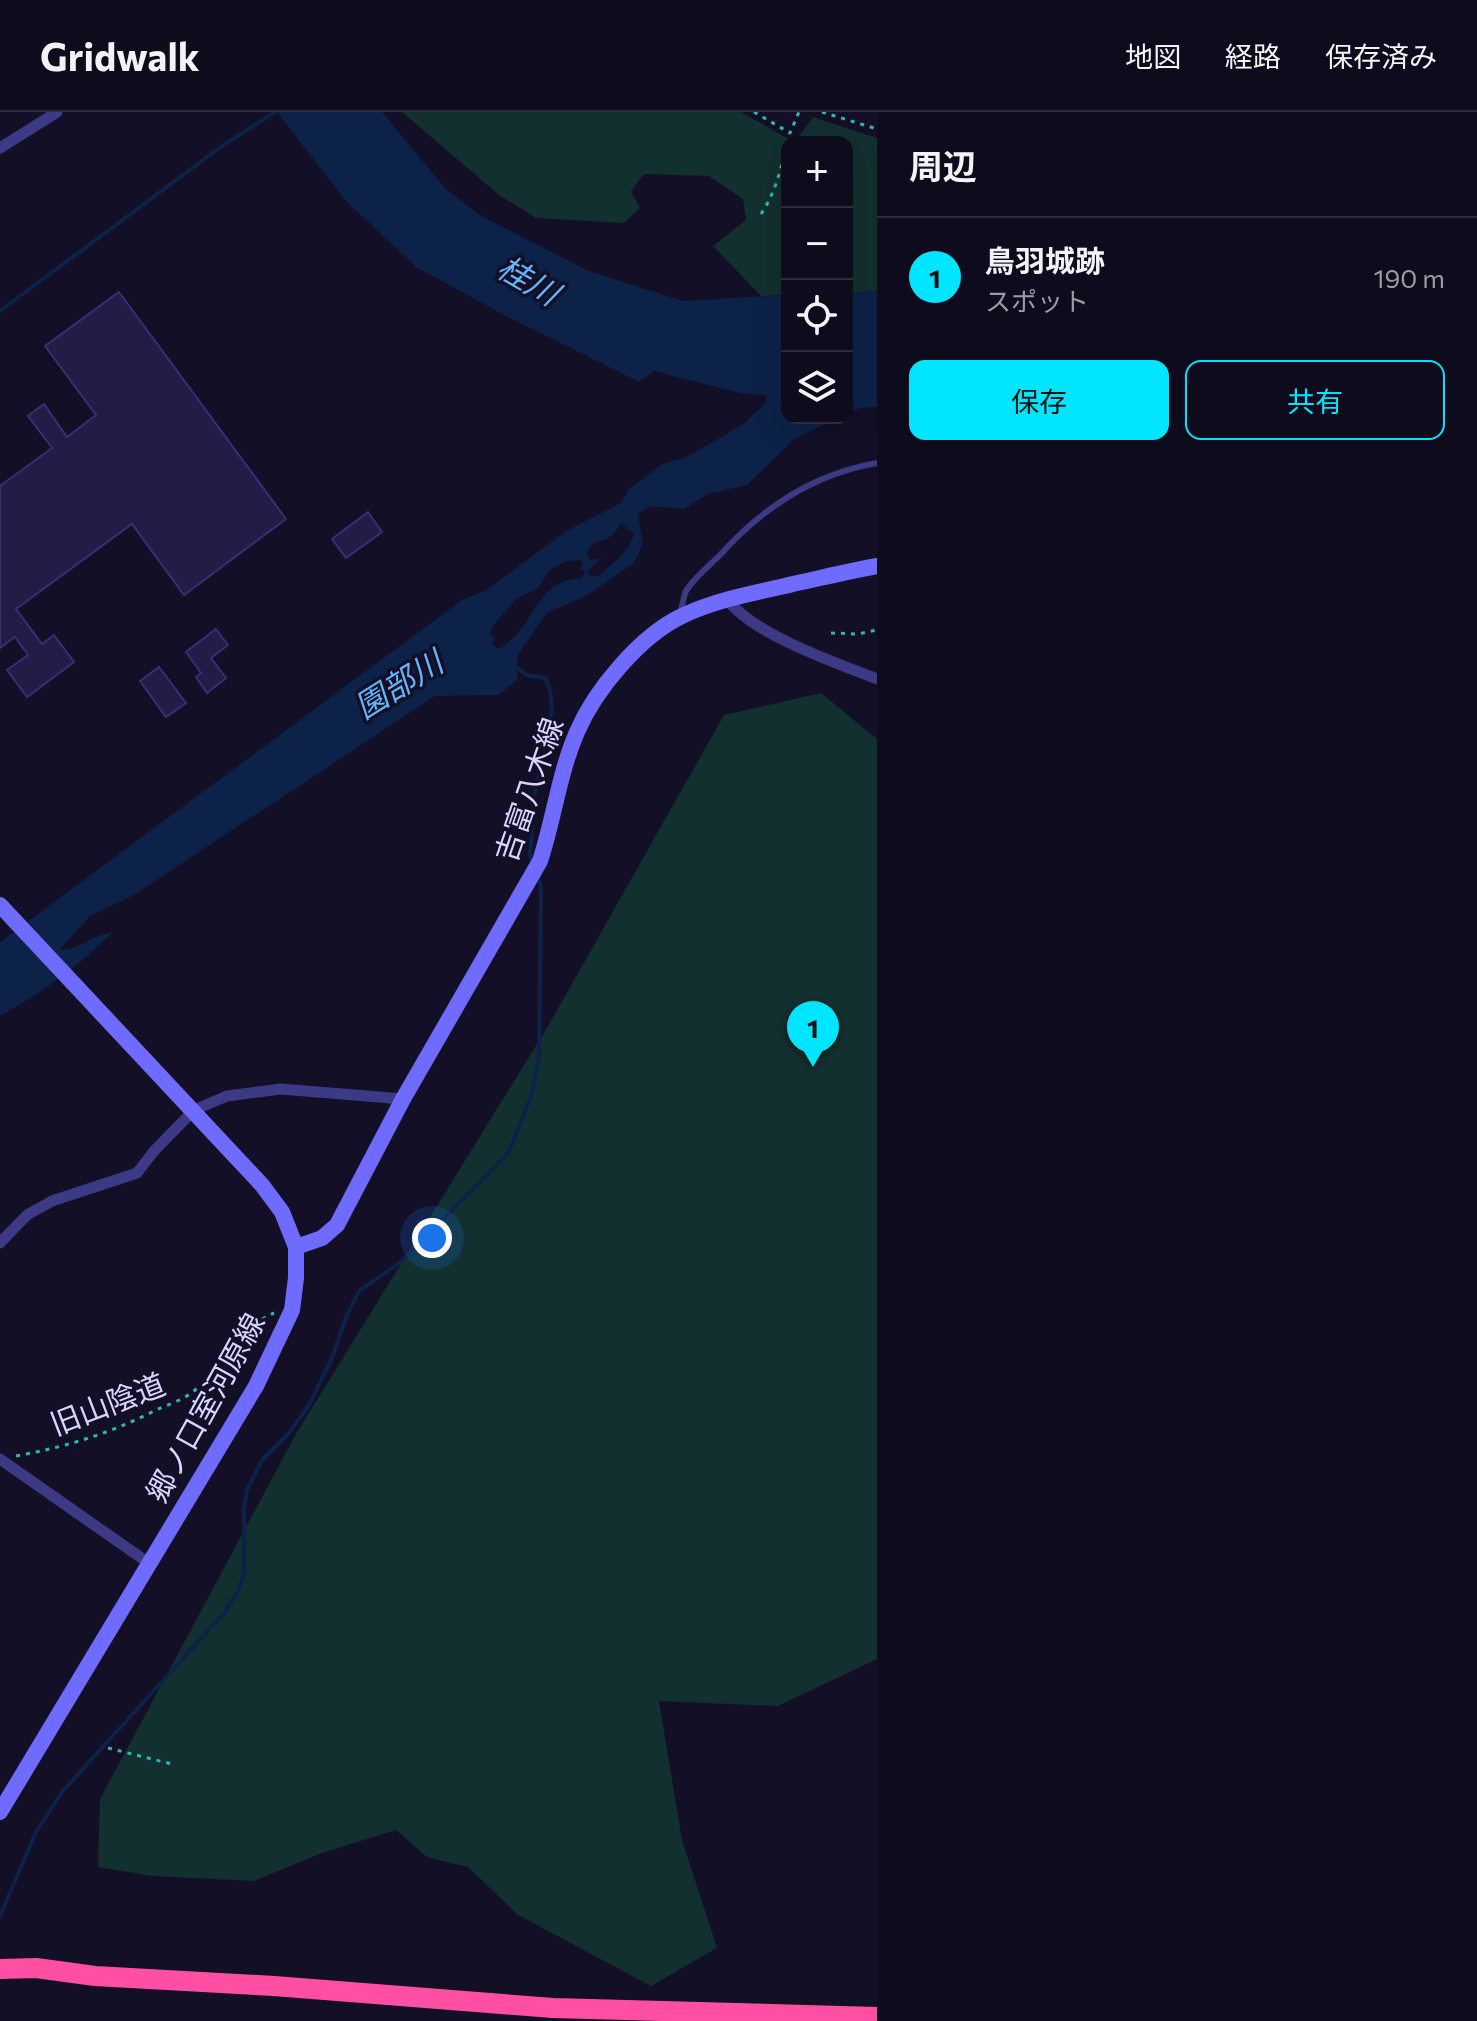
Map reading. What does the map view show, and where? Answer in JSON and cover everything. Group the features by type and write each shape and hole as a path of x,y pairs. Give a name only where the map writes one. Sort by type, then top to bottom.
{"highway":[{"path":"0,1969 36,1968 95,1976 274,1986 553,2008 877,2018"},
{"path":"826,2021 877,2018"}],"main road":[{"name":"吉富八木線","path":"296,1247 322,1238 337,1225 403,1099 540,861 577,731 601,687 635,650 679,617 727,599 877,566"},
{"name":"郷ノ口室河原線","path":"0,1812 256,1386 292,1310 296,1278 296,1247 282,1212 262,1185 2,907"}],"street":[{"path":"0,148 57,112"},
{"path":"727,599 735,610 767,630 877,679"},
{"path":"0,1243 27,1215 52,1201 137,1173 194,1110 227,1096 281,1089 403,1099"},
{"path":"0,1459 150,1564"}],"lane":[{"path":"679,617 686,592 764,511 786,496 825,478 877,463"}],"path":[{"path":"754,112 790,133"},
{"path":"789,136 799,112"},
{"path":"822,112 877,129"},
{"path":"761,214 771,200 781,164"},
{"path":"831,633 858,634 877,630"},
{"name":"旧山陰道","path":"13,1457 64,1447 120,1428 190,1394 238,1339 271,1313 292,1310"},
{"path":"108,1748 172,1764"}],"green space":[{"path":"402,112 741,112 783,136 781,295 761,296 713,246 746,220 743,199 709,176 644,174 631,191 640,208 624,223 536,218 499,195"},
{"path":"813,117 877,138 877,291 853,293 853,136 799,136"},
{"path":"821,693 877,739 877,1659 778,1706 659,1701 682,1840 717,1948 651,1986 518,1915 468,1867 427,1857 396,1830 322,1853 254,1881 152,1876 98,1867 100,1799 297,1432 547,1028 724,715"}],"water":[{"path":"277,112 382,112 445,188 478,214 586,270 683,301 781,295 781,424 825,424 796,438 747,485 708,494 684,509 650,506 638,514 643,544 634,563 586,596 547,613 517,656 517,680 498,695 435,696 134,895 90,916 59,950 112,933 60,978 0,1018 0,942 462,600 485,591 568,530 621,503 629,489 662,464 685,458 742,425 767,402 765,395 740,393 654,371 639,382 416,267 345,200","holes":["621,523 634,534 624,553 613,563 596,577 588,574 589,569 602,558 589,560 587,552 595,542 611,536","580,560 583,564 579,569 585,570 582,578 554,587 511,640 499,649 492,645 495,638 490,633 492,627 516,599 537,589 550,570 564,562"]},
{"path":"877,291 877,407 853,411 853,352 853,293"}],"building":[{"path":"119,292 286,519 184,595 132,524 16,609 42,644 54,635 74,662 27,697 7,670 28,655 15,637 0,648 0,486 52,448 28,416 44,404 67,437 96,415 45,346"},
{"path":"368,512 382,532 346,558 332,539"},
{"path":"216,629 228,645 211,658 226,678 207,693 196,677 201,673 186,652"},
{"path":"159,667 186,703 166,717 140,681"}],"waterway":[{"path":"0,311 222,146 275,112"},
{"path":"515,666 527,675 545,678 552,705 534,799 532,861"},
{"path":"0,1916 36,1832 62,1792 225,1612 238,1591 244,1573 247,1490 262,1460 289,1433 309,1405 359,1291 397,1265 509,1152 531,1096 539,1058 541,886 538,877"}],"place":[{"name":"鳥羽城跡","path":"813,1067"}],"water label":[{"name":"桂川","path":"528,281"},
{"name":"園部川","path":"399,685"}]}
